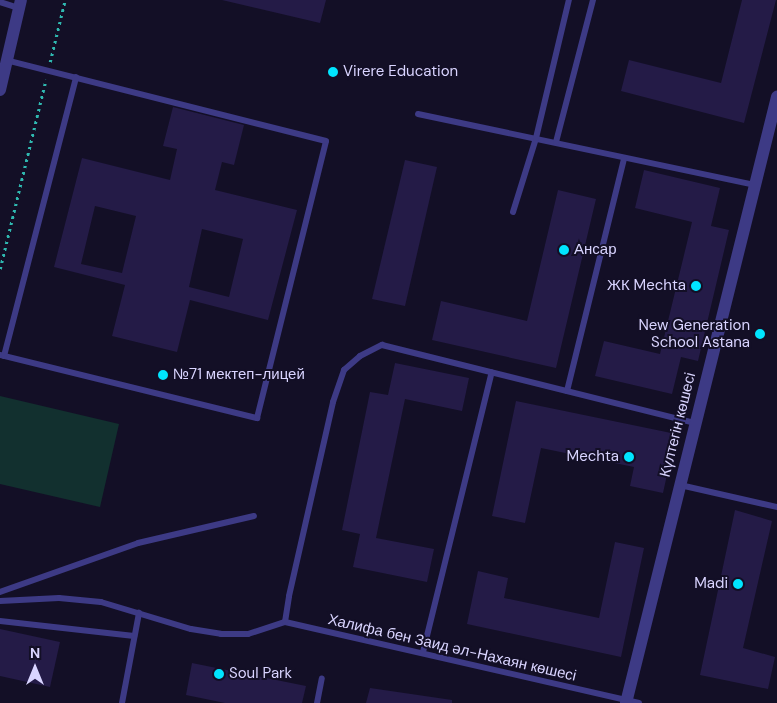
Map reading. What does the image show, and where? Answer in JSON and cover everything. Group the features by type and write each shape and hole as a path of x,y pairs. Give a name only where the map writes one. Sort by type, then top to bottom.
{"street":[{"path":"0,90 20,4"},
{"name":"Күлтегін көшесі","path":"631,702 680,485 777,97"}],"lane":[{"path":"513,212 536,138 569,0"},
{"path":"556,142 594,0"},
{"path":"0,2 20,4"},
{"path":"7,60 76,77 326,141 257,418 2,356 76,77"},
{"path":"418,114 556,142 624,159 756,185"},
{"path":"567,392 624,159"},
{"path":"0,601 59,598 101,602 191,630 221,634 248,634 285,622 289,596 333,402 344,370 360,356 382,345 695,424"},
{"path":"423,652 492,372"},
{"path":"680,485 777,507"},
{"path":"0,592 138,543 254,516"},
{"path":"122,703 139,613"},
{"path":"0,621 134,636"},
{"name":"Халифа бен Заид әл-Нахаян көшесі","path":"285,622 423,652 631,702"},
{"path":"317,703 322,678"}],"path":[{"path":"0,268 65,0"}],"green space":[{"path":"0,396 119,424 100,507 0,484"}],"building":[{"path":"222,0 326,0 320,23"},
{"path":"742,0 776,0 744,123 621,91 629,60 721,83"},
{"path":"173,107 244,125 234,165 222,162 215,190 297,210 268,320 190,300 177,352 112,336 125,285 54,267 82,158 170,180 177,149 163,146","holes":["95,206 136,216 122,273 81,264","202,229 243,239 229,297 189,287"]},
{"path":"405,160 437,167 405,306 372,299"},
{"name":"ЖК Mechta","path":"644,170 720,188 711,226 729,230 698,361 681,357 672,394 595,376 604,341 660,354 692,222 635,208"},
{"name":"Ансар","path":"558,190 596,199 556,368 432,340 441,301 527,321"},
{"path":"395,363 469,378 462,411 405,399 376,538 434,549 427,582 353,567 360,534 342,530 370,392 388,395"},
{"name":"Mechta","path":"516,401 676,434 663,493 630,486 634,467 541,448 525,523 492,516"},
{"name":"Madi","path":"735,510 772,521 743,648 775,657 768,689 700,675"},
{"path":"615,542 644,548 621,657 467,624 478,571 508,578 504,598 599,618"},
{"path":"0,629 60,642 50,687 0,676"},
{"name":"Soul Park","path":"192,663 306,686 302,703 225,703 186,695"},
{"path":"370,688 452,700 452,703 366,703"}],"place":[{"name":"Virere Education","path":"333,72"},
{"name":"Ансар","path":"564,250"},
{"name":"ЖК Mechta","path":"696,286"},
{"name":"New Generation School Astana","path":"760,334"},
{"name":"№71 мектеп-лицей","path":"163,375"},
{"name":"Mechta","path":"629,457"},
{"name":"Madi","path":"738,584"},
{"name":"Soul Park","path":"219,674"}]}
